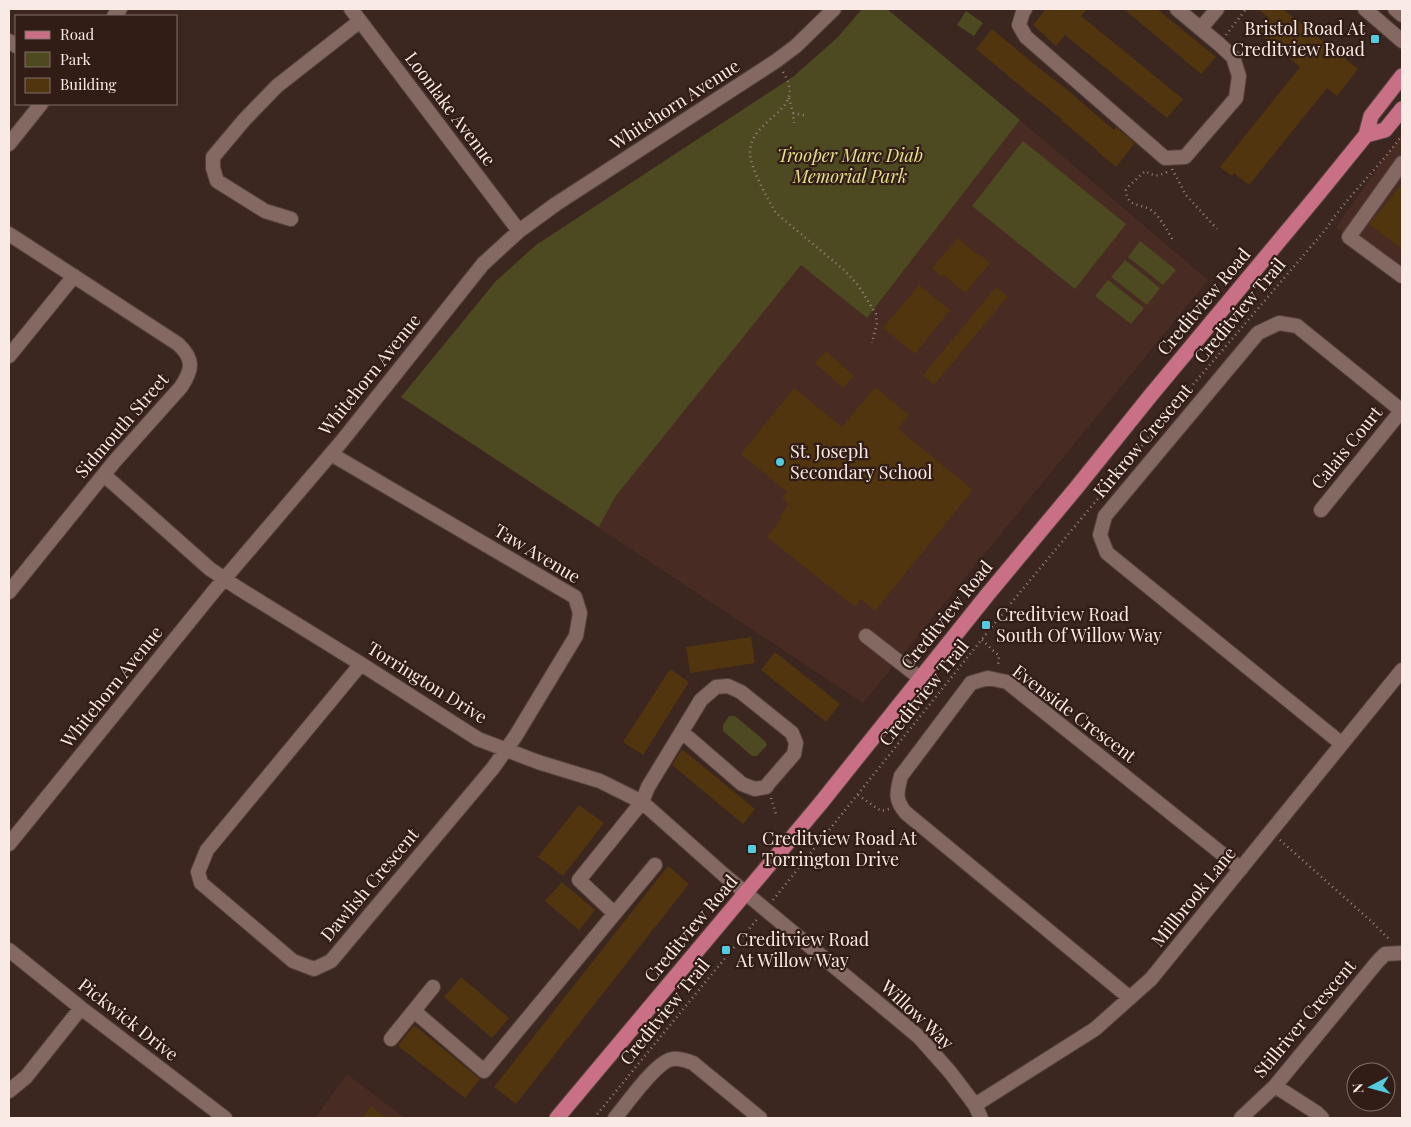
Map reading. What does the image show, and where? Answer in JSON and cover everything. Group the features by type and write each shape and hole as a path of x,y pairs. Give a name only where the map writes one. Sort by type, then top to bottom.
{"main road":[{"name":"Creditview Road","path":"556,1118 820,804 988,594 1366,135 1371,116 1402,76"},
{"name":"Creditview Road","path":"1366,135 1385,130 1402,110"}],"street":[{"name":"Loonlake Avenue","path":"351,9 519,231"},
{"name":"Whitehorn Avenue","path":"9,844 224,579 331,454 483,264 519,231 556,204 776,61 796,46 834,9"},
{"path":"1025,9 1022,12 1019,25 1026,37 1170,163 1185,157 1236,98 1238,76 1233,57 1177,9"},
{"path":"1201,28 1217,9"},
{"path":"1365,9 1402,41"},
{"path":"1395,9 1402,15"},
{"path":"291,219 265,211 217,181 213,168 213,157 245,119 277,86 360,21"},
{"path":"9,144 40,105"},
{"path":"1402,163 1349,237 1402,276"},
{"name":"Sidmouth Street","path":"9,234 178,344 186,351 190,362 189,376 181,387 104,475 9,592"},
{"path":"9,356 74,276"},
{"name":"Kirkrow Crescent","path":"1342,744 1107,553 1100,535 1105,516 1258,333 1279,322 1297,326 1402,410"},
{"name":"Calais Court","path":"1321,510 1402,410"},
{"name":"Taw Avenue","path":"331,454 575,597 580,613 576,636 507,749"},
{"name":"Torrington Drive","path":"104,475 210,569 224,579 478,739 538,762 600,781 642,802 746,893"},
{"path":"866,636 920,678"},
{"name":"Dawlish Crescent","path":"361,664 207,850 198,872 201,883 294,961 314,969 331,961 507,749"},
{"name":"Millbrook Lane","path":"978,1112 1095,1029 1150,979 1402,670"},
{"name":"Evenside Crescent","path":"900,806 897,794 901,776 971,683 988,678 998,679 1006,682 1241,869"},
{"path":"614,914 579,880 642,802 648,787 701,700 716,687 728,686 741,692 792,733 796,743 794,754 766,787 755,789 742,784 682,732"},
{"path":"900,806 906,813 1130,998"},
{"path":"414,1011 484,1071 655,864"},
{"name":"Willow Way","path":"746,893 919,1037 950,1072 978,1112"},
{"name":"Pickwick Drive","path":"9,950 81,1008 225,1118"},
{"name":"Stillriver Crescent","path":"1241,1118 1275,1086 1378,961 1385,954 1402,953"},
{"path":"391,1039 433,987"},
{"path":"9,1091 26,1077 81,1008"},
{"path":"615,1118 663,1062 681,1059 693,1063 760,1118"},
{"path":"1275,1086 1322,1118"}],"path":[{"path":"1219,44 1246,9"},
{"path":"776,61 789,82 789,96 784,106 758,131 752,142 750,152 752,162 776,213 858,284 876,314 878,323 872,343"},
{"path":"789,96 794,123"},
{"path":"793,113 807,116"},
{"name":"Creditview Trail","path":"774,898 1020,593 1179,401 1326,230 1337,211 1391,151 1402,135"},
{"path":"1174,242 1156,215 1149,209 1133,204 1126,195 1126,190 1145,171 1154,176 1159,176 1170,163 1186,195 1218,229"},
{"path":"982,640 999,656 998,679"},
{"path":"858,795 880,812 900,806"},
{"path":"1271,832 1372,922 1402,953"},
{"name":"Creditview Trail","path":"594,1118 755,922"}],"shaded area":[{"name":"St. Joseph Secondary School","path":"1020,120 1208,280 863,703 401,397 496,281 536,245 684,149 867,318"},
{"path":"1402,134 1402,276 1336,227"},
{"path":"347,1074 405,1118 315,1118"}],"green space":[{"name":"Trooper Marc Diab Memorial Park","path":"862,9 887,9 1020,120 867,318 801,265 615,497 599,527 401,397 496,281 536,245 794,76 837,38"},
{"path":"966,11 983,23 974,36 957,25"},
{"path":"1023,141 1126,224 1075,289 972,206"},
{"path":"1140,241 1176,270 1163,285 1128,257"},
{"path":"1125,260 1160,288 1147,305 1111,277"},
{"path":"1108,280 1144,308 1131,324 1095,296"},
{"path":"729,716 735,716 765,741 767,745 757,756 752,756 723,731 723,725"}],"building":[{"path":"1046,9 1087,9 1081,16 1183,99 1167,118 1065,35 1056,46 1033,25"},
{"path":"1124,9 1157,9 1216,57 1201,74"},
{"path":"1257,9 1283,9 1358,69 1337,96 1327,88 1249,185 1234,173 1232,176 1220,167 1300,67 1256,31 1268,17"},
{"path":"992,29 1114,130 1116,127 1135,143 1116,167 1063,120 976,49"},
{"path":"1402,184 1402,249 1369,224"},
{"path":"958,238 976,254 978,253 990,263 965,293 944,275 942,277 932,268"},
{"path":"919,285 950,310 915,354 883,328"},
{"path":"996,287 1008,296 934,385 923,375"},
{"path":"826,351 854,376 843,388 815,363"},
{"path":"875,387 909,415 898,429 973,490 875,611 861,599 855,607 767,537 781,519 779,517 789,504 782,498 787,492 741,454 794,388 842,427"},
{"path":"751,637 755,663 690,673 686,647"},
{"path":"775,652 840,704 826,722 761,670"},
{"path":"670,669 689,682 643,755 623,742"},
{"path":"682,749 755,809 743,824 672,765"},
{"path":"579,805 604,823 563,876 538,857"},
{"path":"668,866 689,884 516,1104 494,1087"},
{"path":"562,882 595,910 579,930 545,901"},
{"path":"461,977 509,1018 492,1038 444,997"},
{"path":"414,1025 480,1079 465,1098 398,1046"},
{"path":"371,1106 386,1118 362,1118"}],"place":[{"name":"Bristol Road At Creditview Road","path":"1375,39"},
{"name":"St. Joseph Secondary School","path":"780,462"},
{"name":"Creditview Road South Of Willow Way","path":"986,625"},
{"name":"Creditview Road At Torrington Drive","path":"752,849"},
{"name":"Creditview Road At Willow Way","path":"726,950"}]}
